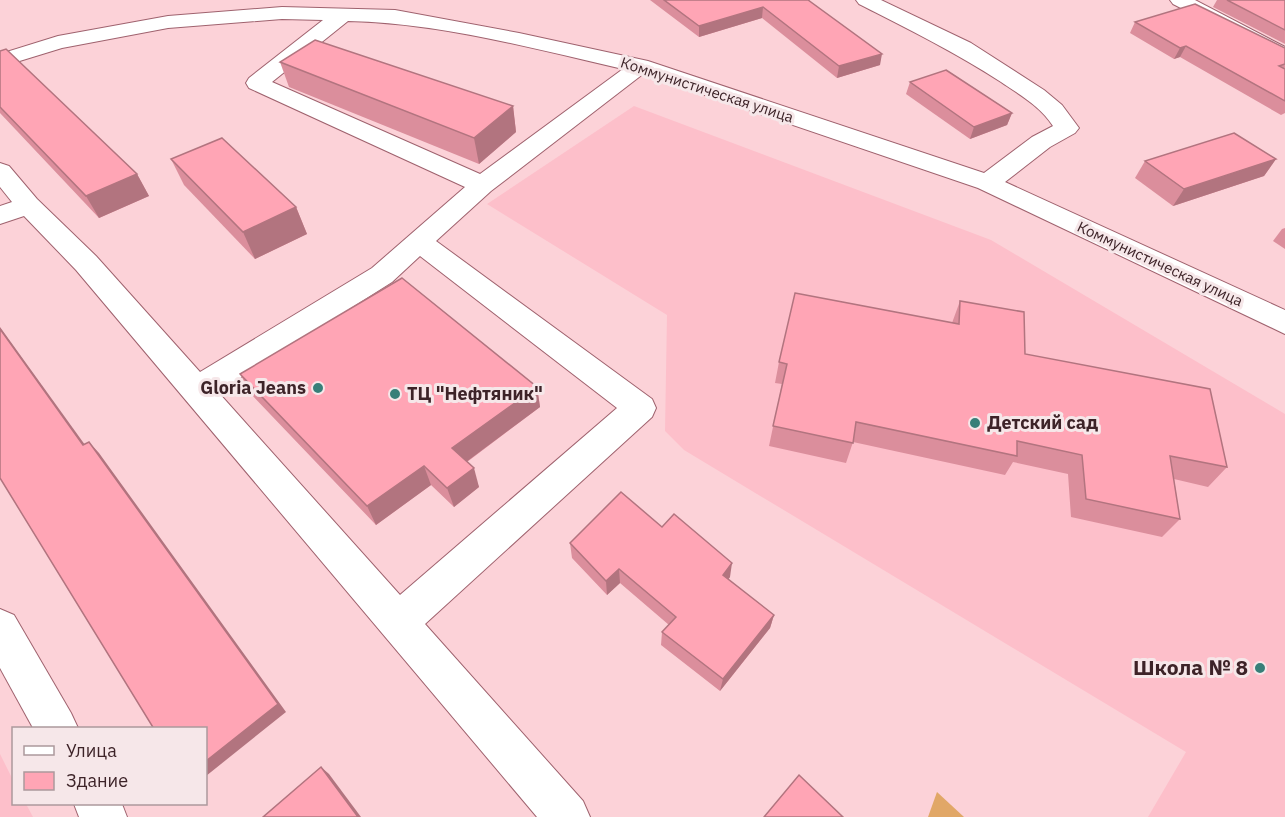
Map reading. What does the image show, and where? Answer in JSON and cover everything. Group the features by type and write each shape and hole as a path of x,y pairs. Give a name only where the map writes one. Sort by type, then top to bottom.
{"street":[{"path":"168,22 288,0"},
{"path":"866,0 963,48 1036,94 1054,110 1067,128 1041,142 987,183"},
{"path":"1180,0 1285,55"},
{"name":"Коммунистическая улица","path":"0,61 58,42 168,22 282,13 394,16 519,39 640,66 987,183 1285,323"},
{"path":"341,16 257,83 482,185"},
{"path":"196,390 382,275 482,185 640,66"},
{"path":"0,171 14,211 86,263 567,817"},
{"path":"397,623 640,408 419,242"},
{"path":"0,628 55,727"}],"shaded area":[{"name":"Детский сад","path":"634,106 991,240 1285,414 1285,817 1148,817 1186,752 684,450 665,431 667,315 487,204"},
{"path":"0,754 12,778 12,805 27,805 33,817 0,817"},
{"path":"937,792 964,817 928,817"}],"building":[{"path":"664,0 808,0 882,54 839,66 763,7 699,26"},
{"path":"1227,0 1285,0 1285,30"},
{"path":"1195,4 1285,48 1285,64 1279,66 1285,69 1285,101 1186,46 1180,48 1135,22"},
{"path":"315,40 513,106 474,138 280,62"},
{"path":"6,49 137,174 86,196 0,107 0,51"},
{"path":"946,70 1012,113 974,127 910,82"},
{"path":"1234,133 1276,159 1184,189 1145,161"},
{"path":"222,138 296,207 243,232 171,159"},
{"path":"402,278 537,387 452,448 474,468 447,488 424,466 367,506 240,374"},
{"path":"795,293 959,324 960,301 1024,312 1025,354 1210,389 1227,467 1170,456 1180,519 1086,499 1082,455 1017,441 1017,456 856,422 853,443 773,426 787,364 779,362"},
{"path":"0,329 83,445 89,442 278,704 207,760 207,727 153,727 0,478"},
{"path":"621,492 662,527 674,514 732,563 723,575 774,615 723,679 662,632 676,617 619,569 606,581 570,543"},
{"path":"321,767 358,817 263,817"},
{"path":"799,775 843,817 764,817"}],"place":[{"name":"Gloria Jeans","path":"318,388"},
{"name":"ТЦ \"Нефтяник\"","path":"395,394"},
{"name":"Детский сад","path":"975,423"},
{"name":"Школа № 8","path":"1260,668"}]}
